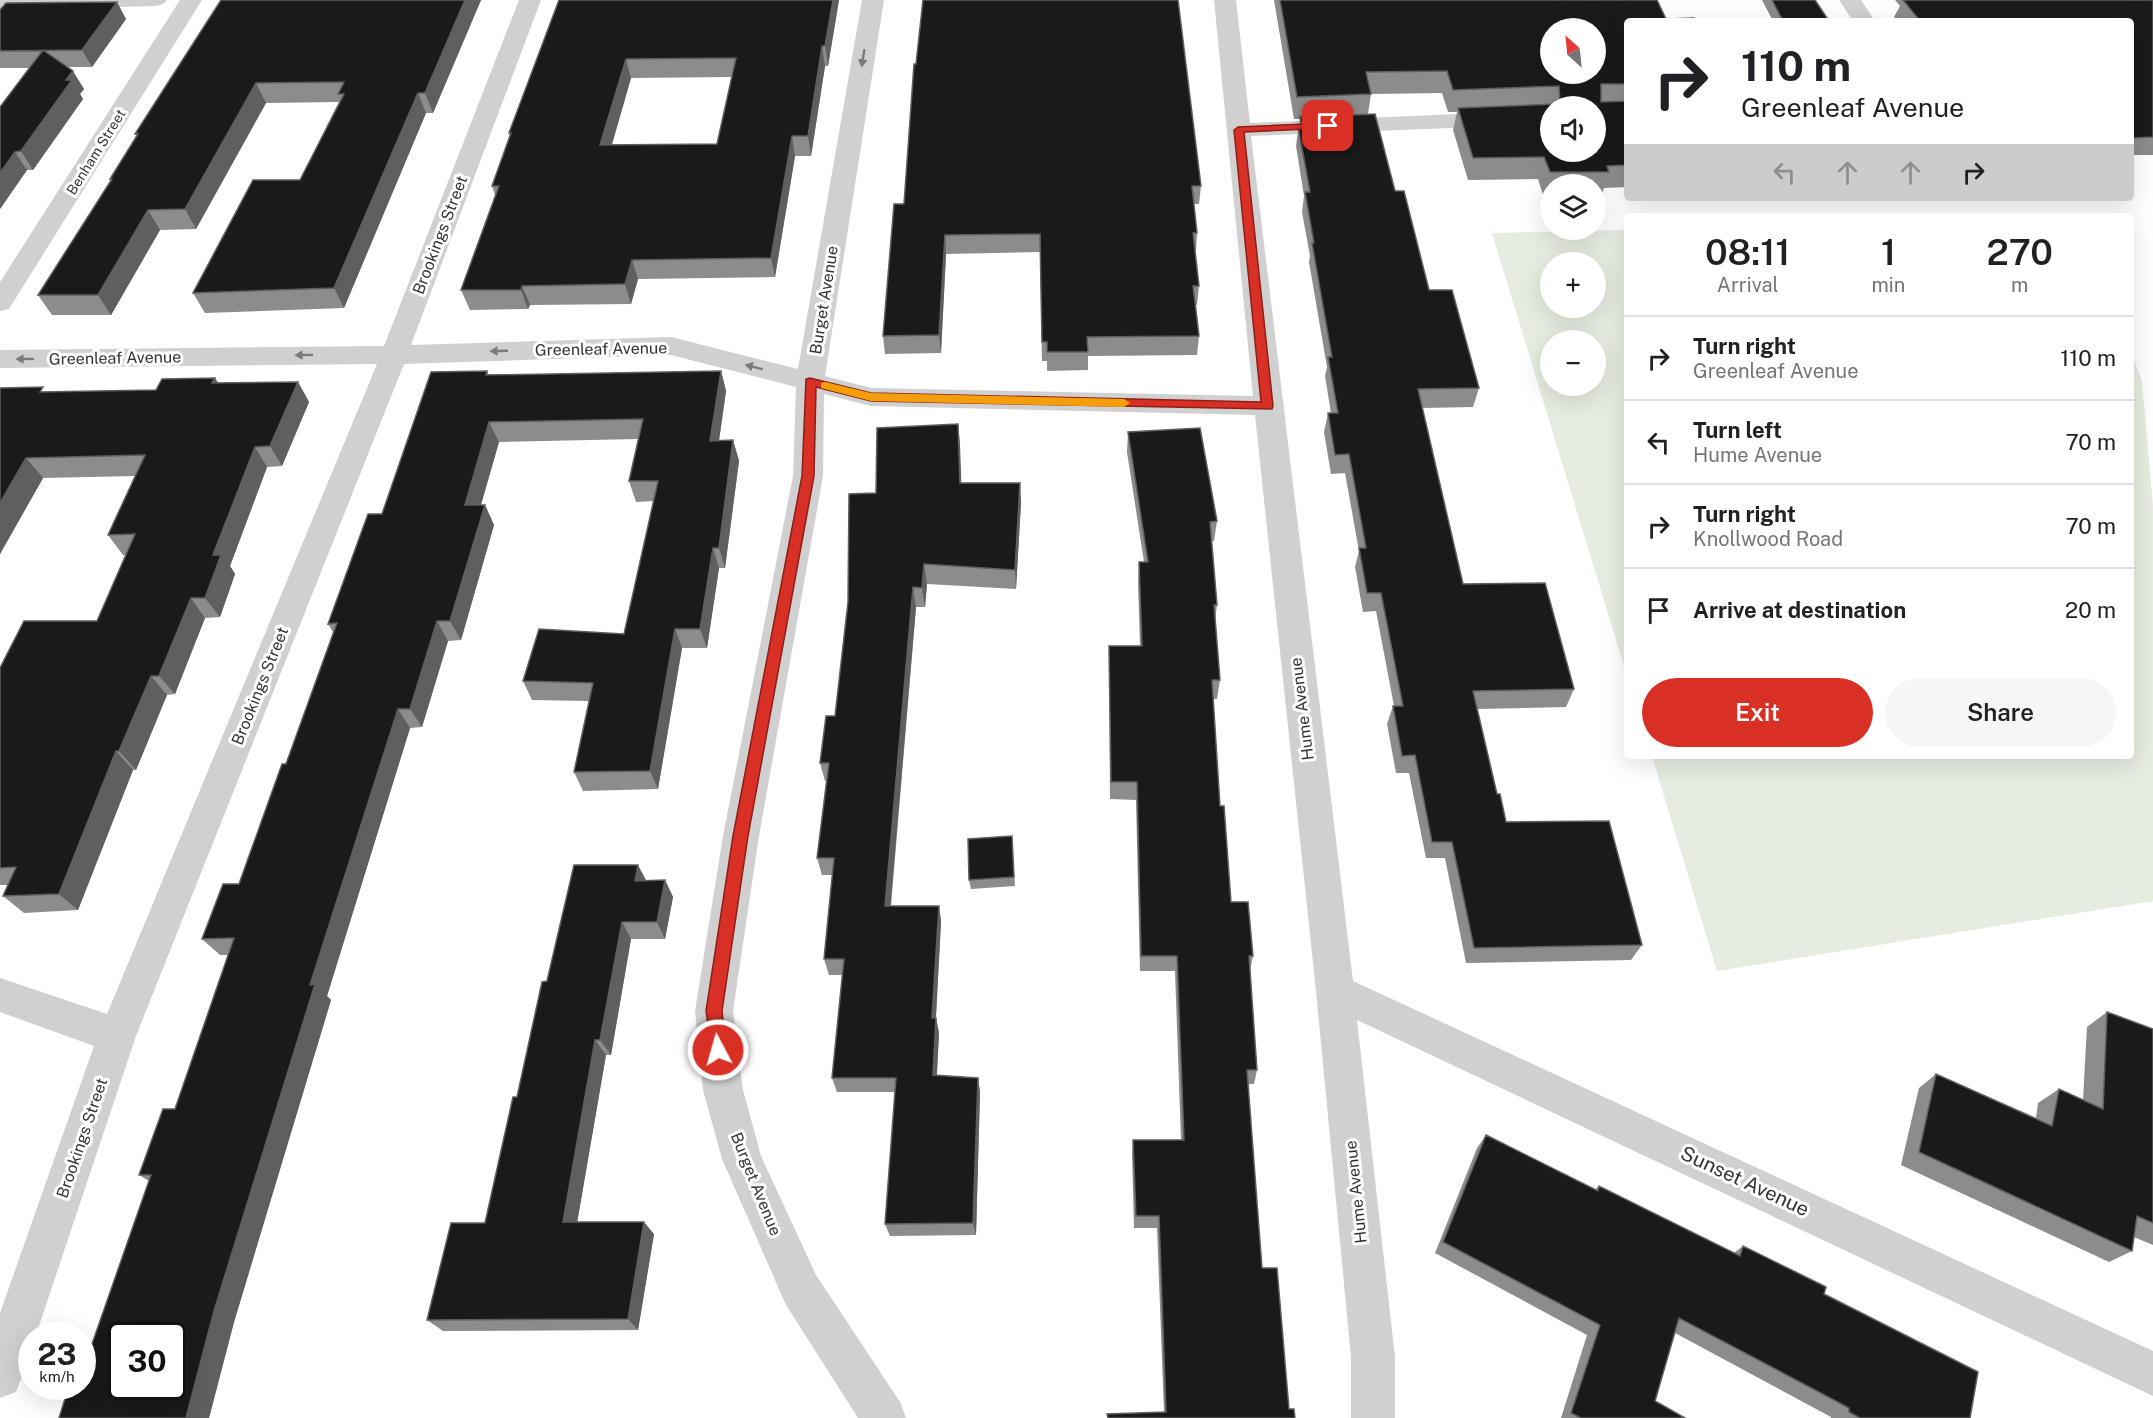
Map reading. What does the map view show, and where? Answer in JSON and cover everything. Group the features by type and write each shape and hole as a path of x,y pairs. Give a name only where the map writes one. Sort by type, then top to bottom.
{"street":[{"path":"0,4 156,0"},
{"name":"Benham Street","path":"0,303 191,0"},
{"name":"Brookings Street","path":"0,1376 117,1036 394,354 530,0"},
{"name":"Burget Avenue","path":"873,0 810,382 808,476 741,836 714,1011 723,1090 742,1158 801,1290 884,1418"},
{"name":"Hume Avenue","path":"1225,0 1373,1356 1373,1418"},
{"path":"1850,0 1861,18"},
{"path":"1238,130 1540,117"},
{"name":"Greenleaf Avenue","path":"0,359 394,354 671,346 871,397 1268,406"},
{"name":"Sunset Avenue","path":"1335,992 1835,1223 2153,1374"},
{"path":"0,995 117,1036"}],"shaded area":[{"path":"1606,230 1624,230 1624,666 1542,396 1606,396 1606,330 1540,330 1540,391 1492,233 1540,232 1540,240 1606,240"},
{"path":"2134,359 2142,381 2153,506 2153,901 1717,971 1653,759 2134,759"}],"building":[{"path":"221,0 465,0 425,93 418,93 334,288 193,293 253,180 300,180 344,94 338,94 344,82 256,83 185,209 148,210 98,295 38,295 112,179 110,179 138,134 135,134"},
{"path":"559,0 833,0 825,46 822,46 808,136 792,136 771,258 632,260 625,284 522,286 521,290 461,290 499,186 492,186 511,133 509,133","holes":["736,58 717,144 600,145 626,59"]},
{"path":"923,0 1178,0 1201,186 1192,186 1197,233 1193,233 1199,286 1193,286 1199,336 1087,337 1088,352 1047,352 1047,342 1042,342 1040,234 945,235 939,335 883,336 894,204 904,204 914,64 916,64"},
{"path":"1280,0 1657,0 1666,18 1624,18 1624,84 1606,84 1606,18 1540,18 1540,84 1601,84 1601,96 1560,96 1559,86 1453,90 1447,71 1366,72 1371,94 1297,97"},
{"path":"1772,0 1815,0 1827,18 1781,18"},
{"path":"1903,0 2153,0 2153,137 2134,138 2134,18 1918,18"},
{"path":"117,2 82,50 0,51 0,10 6,3"},
{"path":"43,50 73,71 66,80 72,80 21,151 15,152 0,173 0,107"},
{"path":"1624,101 1624,165 1607,166 1609,172 1550,172 1546,162 1606,162 1606,102"},
{"path":"1540,105 1540,157 1473,158 1458,108"},
{"path":"1375,114 1395,191 1404,191 1429,290 1452,290 1479,388 1418,389 1463,584 1545,583 1574,689 1473,691 1497,794 1500,794 1506,822 1609,821 1642,945 1474,948 1452,842 1432,842 1415,755 1402,756 1393,706 1403,706 1381,593 1367,593 1359,548 1366,548 1349,454 1335,455 1328,413 1338,413 1328,357 1332,357 1305,192 1310,192 1298,126 1302,126 1300,117"},
{"path":"487,371 486,375 721,371 710,441 733,440 719,548 713,548 700,629 675,629 650,771 574,772 593,683 523,681 539,629 624,634 658,481 629,481 643,419 489,422 465,505 485,505 450,621 437,621 410,709 398,709 310,985 315,984 214,1311 186,1418 59,1418 65,1400 96,1400 96,1332 151,1175 139,1175 163,1109 175,1109 234,938 202,939 223,884 239,884 282,764 286,764 337,623 328,624 368,514 382,514 431,372"},
{"path":"215,378 212,383 298,382 270,446 255,447 213,555 221,555 205,598 191,598 159,676 151,676 119,751 116,751 59,894 3,896 16,867 0,868 0,668 24,621 97,621 135,534 108,535 145,455 26,458 0,503 0,388 43,387 40,392 156,390 162,379"},
{"path":"958,424 960,483 1020,483 1015,570 924,564 922,588 913,587 885,906 939,906 932,1018 936,1018 933,1075 978,1078 973,1223 885,1224 896,1078 832,1078 844,959 824,959 834,858 817,858 829,763 820,763 826,716 835,716 848,602 849,494 876,493 877,428"},
{"path":"1200,428 1217,521 1210,522 1220,680 1212,680 1220,806 1224,806 1231,902 1248,902 1253,956 1249,956 1257,1070 1247,1070 1262,1268 1277,1268 1289,1409 1294,1409 1295,1418 1108,1418 1107,1414 1166,1412 1159,1216 1136,1216 1133,1140 1184,1140 1177,956 1141,956 1137,782 1111,782 1109,646 1142,646 1139,562 1148,562 1128,432"},
{"path":"1012,836 1014,877 969,880 968,839"},
{"path":"574,865 638,865 635,881 665,880 657,922 622,922 600,1040 595,1040 563,1222 644,1222 628,1319 427,1320 451,1223 485,1223 513,1097 517,1097 542,982 547,981"},
{"path":"2107,1012 2153,1029 2153,1223 2137,1216 2132,1251 1919,1152 1936,1074 2052,1126 2059,1089 2103,1109"},
{"path":"1486,1135 1598,1191 1599,1186 1740,1256 1743,1246 1826,1287 1824,1294 1978,1372 1970,1418 1860,1418 1849,1412 1849,1408 1679,1318 1655,1401 1685,1418 1581,1418 1571,1413 1600,1325 1443,1242"}],"slow traffic":[{"path":"825,386 871,397 1124,403"}],"route":[{"path":"718,1050 714,1011 741,836 808,476 810,382 871,397 1268,406 1238,130 1328,126"}]}
